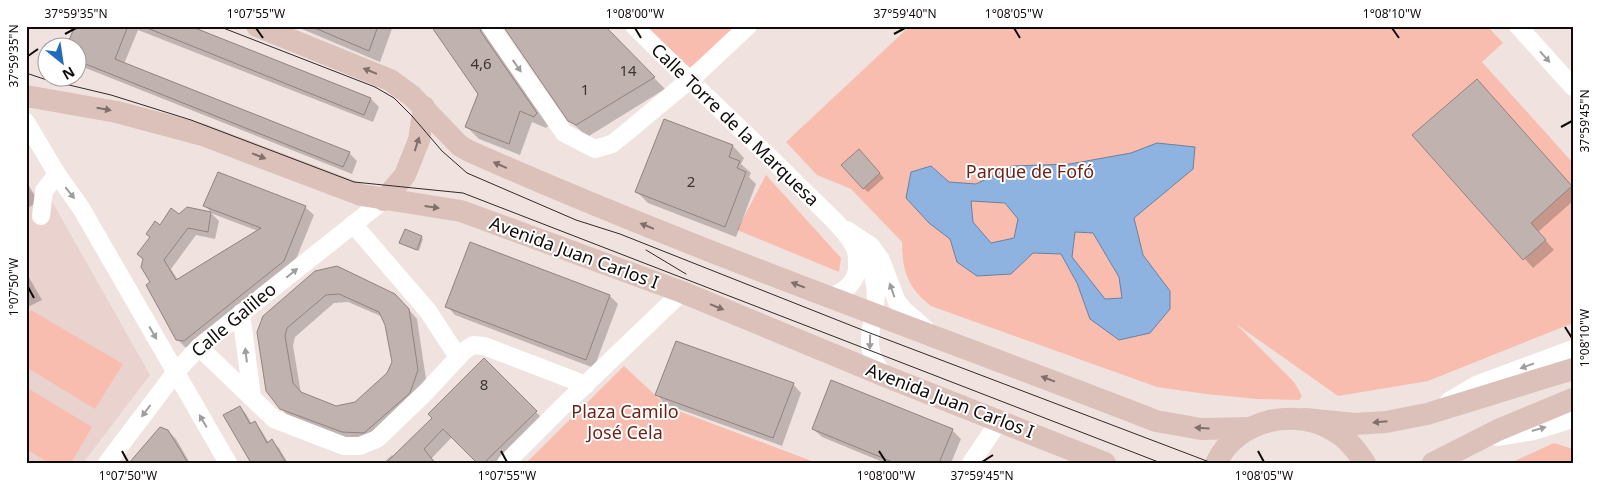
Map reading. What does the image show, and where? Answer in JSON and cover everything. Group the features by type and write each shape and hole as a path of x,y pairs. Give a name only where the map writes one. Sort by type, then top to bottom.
{"main road":[{"path":"258,26 390,80 424,107 450,137 469,151 553,188 720,255 1156,421 1201,429 1251,428"},
{"name":"Avenida Juan Carlos I","path":"26,96 117,112 203,135 361,195 461,212 682,292 885,376 1105,463"},
{"path":"384,200 408,170 419,140 424,107"},
{"path":"1214,459 1233,440 1251,428 1274,419 1290,418 1355,424 1386,422 1427,414 1573,369"},
{"path":"1433,463 1474,441 1526,417 1573,399"},
{"path":"1305,419 1336,431 1351,444 1365,463"}],"street":[{"path":"490,26 564,133 595,149 612,144 748,26"},
{"name":"Calle Torre de la Marquesa","path":"634,26 688,80 748,135 836,223 855,247 869,267 874,279 876,300 870,352 877,367 885,376"},
{"path":"1518,26 1573,87"},
{"path":"26,122 57,174 81,208 228,463"},
{"path":"41,216 44,191 57,174"},
{"name":"Calle Galileo","path":"106,463 175,373 199,347 384,200"},
{"name":"Calle Torre de la Marquesa","path":"836,223 871,246 881,260 897,302 915,321 937,337"},
{"path":"353,224 428,311 458,357"},
{"path":"831,297 841,293 854,282 858,268 855,247"},
{"path":"506,463 682,292"},
{"path":"241,313 252,398"},
{"path":"199,347 274,419 344,446 360,446 377,439 426,392 458,357 473,345 484,346 586,385"},
{"path":"1427,414 1476,385 1573,349"},
{"path":"1474,441 1534,431 1573,419"},
{"path":"971,463 1000,420"}],"shaded area":[{"path":"26,185 31,193 40,188 49,196 150,375 83,463 26,463"}],"green space":[{"path":"634,26 748,26 696,74 687,65 670,62"},
{"name":"Parque de Fofó","path":"910,26 1487,26 1503,43 1482,62 1573,163 1573,323 1428,381 1338,396 1236,324 1294,382 1302,396 1299,400 1257,399 1157,387 931,306 917,292 908,278 903,262 902,242 851,189 817,175 786,142"},
{"path":"766,175 841,258 839,272 737,230"},
{"path":"31,310 123,364 95,409 26,367 26,318"},
{"name":"Plaza Camilo José Cela","path":"624,366 668,407 817,463 526,463"},
{"path":"26,387 92,427 71,463 49,463 26,449"},
{"path":"1554,443 1573,449 1573,463 1510,463"}],"water":[{"path":"1157,143 1195,147 1193,169 1134,218 1143,255 1170,291 1170,309 1150,333 1119,340 1090,319 1077,283 1061,254 1033,253 1011,274 977,276 957,262 950,239 929,223 906,198 911,172 931,166 949,182 976,184 1013,166 1070,164 1131,153","holes":["971,201 1005,203 1018,219 1014,238 991,243 973,222","1075,232 1093,233 1119,277 1122,298 1105,299 1072,257"]}],"building":[{"path":"75,26 128,26 115,59 350,152 343,167 88,65 88,38 70,38"},
{"path":"142,26 190,26 371,98 364,115"},
{"path":"310,26 378,26 369,51"},
{"path":"431,26 479,26 481,32 537,113 534,117 520,111 509,144 465,127 478,94"},
{"path":"503,26 605,26 655,77 576,125 568,121"},
{"path":"1477,79 1572,186 1531,223 1546,240 1523,260 1412,135"},
{"path":"664,119 733,145 729,157 740,161 737,168 746,172 725,227 635,192"},
{"path":"859,149 880,173 863,189 841,165"},
{"path":"218,172 306,206 284,261 184,341 176,340 146,285 150,282 141,267 143,259 137,254 150,237 146,234 155,221 160,225 171,208 179,214 187,207 211,212 208,232 188,228 164,260 176,280 261,228 203,206"},
{"path":"405,229 422,236 417,250 399,243"},
{"path":"470,242 610,295 586,360 445,307"},
{"path":"337,266 395,294 409,309 418,370 410,393 364,433 342,432 280,409 266,391 257,332 263,316 315,271","holes":["339,294 379,312 385,325 392,362 387,373 355,402 336,406 301,392 293,383 285,336 287,328 326,295"]},
{"path":"676,341 794,383 773,438 655,395"},
{"path":"484,358 537,411 484,463 477,463 443,429 424,449 435,463 386,463 432,418 428,414"},
{"path":"831,380 953,429 939,463 895,463 812,429"},
{"path":"240,406 250,424 255,421 267,443 272,439 286,463 251,463 223,415"},
{"path":"160,427 168,430 188,463 129,463"}],"tram line":[{"path":"218,26 375,87 394,98 442,151 467,173 576,220 620,234 870,333 1212,463"},
{"path":"26,73 111,95 191,120 354,182 463,193 1161,463"},
{"path":"646,250 686,274"}]}
